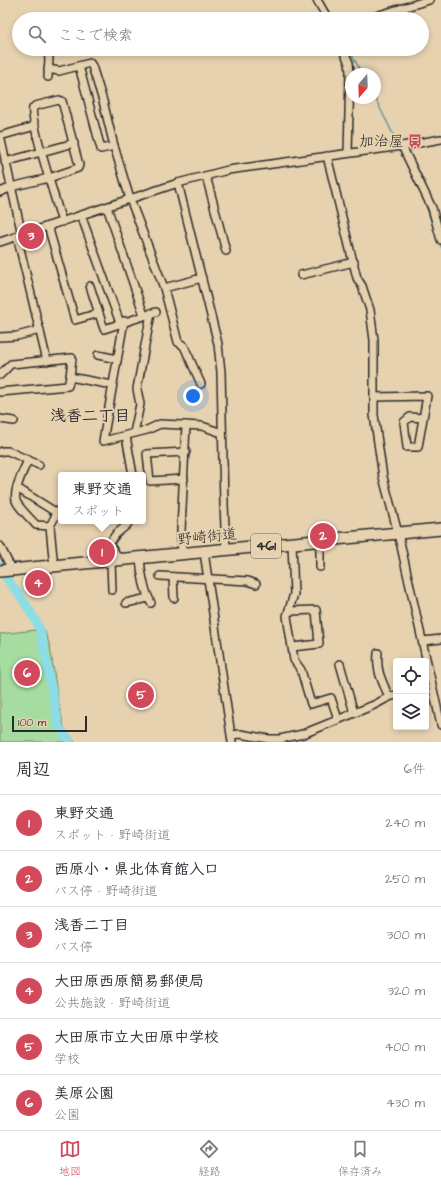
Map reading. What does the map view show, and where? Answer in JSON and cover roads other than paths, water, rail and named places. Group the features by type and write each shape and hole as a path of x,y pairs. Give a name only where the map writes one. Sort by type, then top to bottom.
{"highway":[{"name":"野崎街道","path":"7,571 441,529"}],"street":[{"path":"316,0 324,12"},
{"path":"389,12 429,0"},
{"path":"47,56 48,77"},
{"path":"346,56 349,63 350,72 348,153"},
{"path":"48,69 59,71 90,63 92,66 104,101 114,146 130,199 164,288 178,342 184,346 201,384"},
{"path":"79,66 100,149 114,146"},
{"path":"0,192 49,178 78,168 79,165 74,143 62,101 59,100 33,108 32,111 49,178 62,222"},
{"path":"35,126 0,136 4,167 10,188 19,236 47,361"},
{"path":"0,242 178,183 228,170 402,146 441,139"},
{"path":"4,167 42,152 74,143"},
{"path":"402,146 432,208 441,240"},
{"path":"327,156 357,278 362,286 370,310 374,340 374,415 383,476 398,533 423,641 425,658"},
{"path":"206,176 226,250"},
{"path":"178,183 218,344 221,372 226,550"},
{"path":"107,207 150,313 137,389 140,404 134,433"},
{"path":"81,215 122,322 103,441 126,436 160,424 202,426 222,433"},
{"path":"48,226 75,320 99,313"},
{"path":"301,275 354,262"},
{"path":"164,288 202,278"},
{"path":"90,286 104,329 150,313"},
{"path":"0,337 17,336 40,330"},
{"path":"98,355 117,359"},
{"path":"0,375 11,364 72,358 68,386 0,392"},
{"path":"70,377 112,385"},
{"path":"374,397 427,396 423,418"},
{"path":"0,419 14,421"},
{"path":"182,554 181,530 186,452 186,425"},
{"path":"126,436 132,472"},
{"path":"0,452 4,450 8,451 39,465"},
{"path":"184,479 150,481 147,454 186,452"},
{"path":"28,460 16,488 16,502 36,525 50,526"},
{"path":"16,488 57,513 50,526 55,566"},
{"path":"112,590 115,560 109,544 116,534 128,524"},
{"path":"320,541 320,567"},
{"path":"292,543 294,594 287,616 294,660 301,670 311,704 331,698 338,719"},
{"path":"0,546 7,571"},
{"path":"204,552 232,738 240,734 268,739 280,739 303,734 374,705 392,696 379,676 376,665 378,653"},
{"path":"126,603 150,600 142,574 140,558"},
{"path":"160,576 248,581 256,584"},
{"path":"173,576 174,598"},
{"path":"289,611 316,610 319,644 292,647"},
{"path":"423,641 441,639"},
{"path":"340,664 354,713"},
{"path":"429,686 441,725"}],"waterway":[{"path":"322,0 329,12"},
{"path":"353,56 359,68"},
{"path":"378,104 398,144"},
{"path":"424,200 437,238"},
{"path":"439,241 441,247"},
{"path":"0,566 27,606 40,629 59,727 70,742"}],"place":[{"name":"加治屋","path":"415,141"},
{"name":"浅香二丁目","path":"31,236"},
{"name":"西原小・県北体育館入口","path":"323,536"},
{"name":"東野交通","path":"102,552"},
{"name":"大田原西原簡易郵便局","path":"38,583"},
{"name":"美原公園","path":"27,673"},
{"name":"大田原市立大田原中学校","path":"141,695"}],"district":[{"name":"浅香二丁目","path":"90,416"}]}
